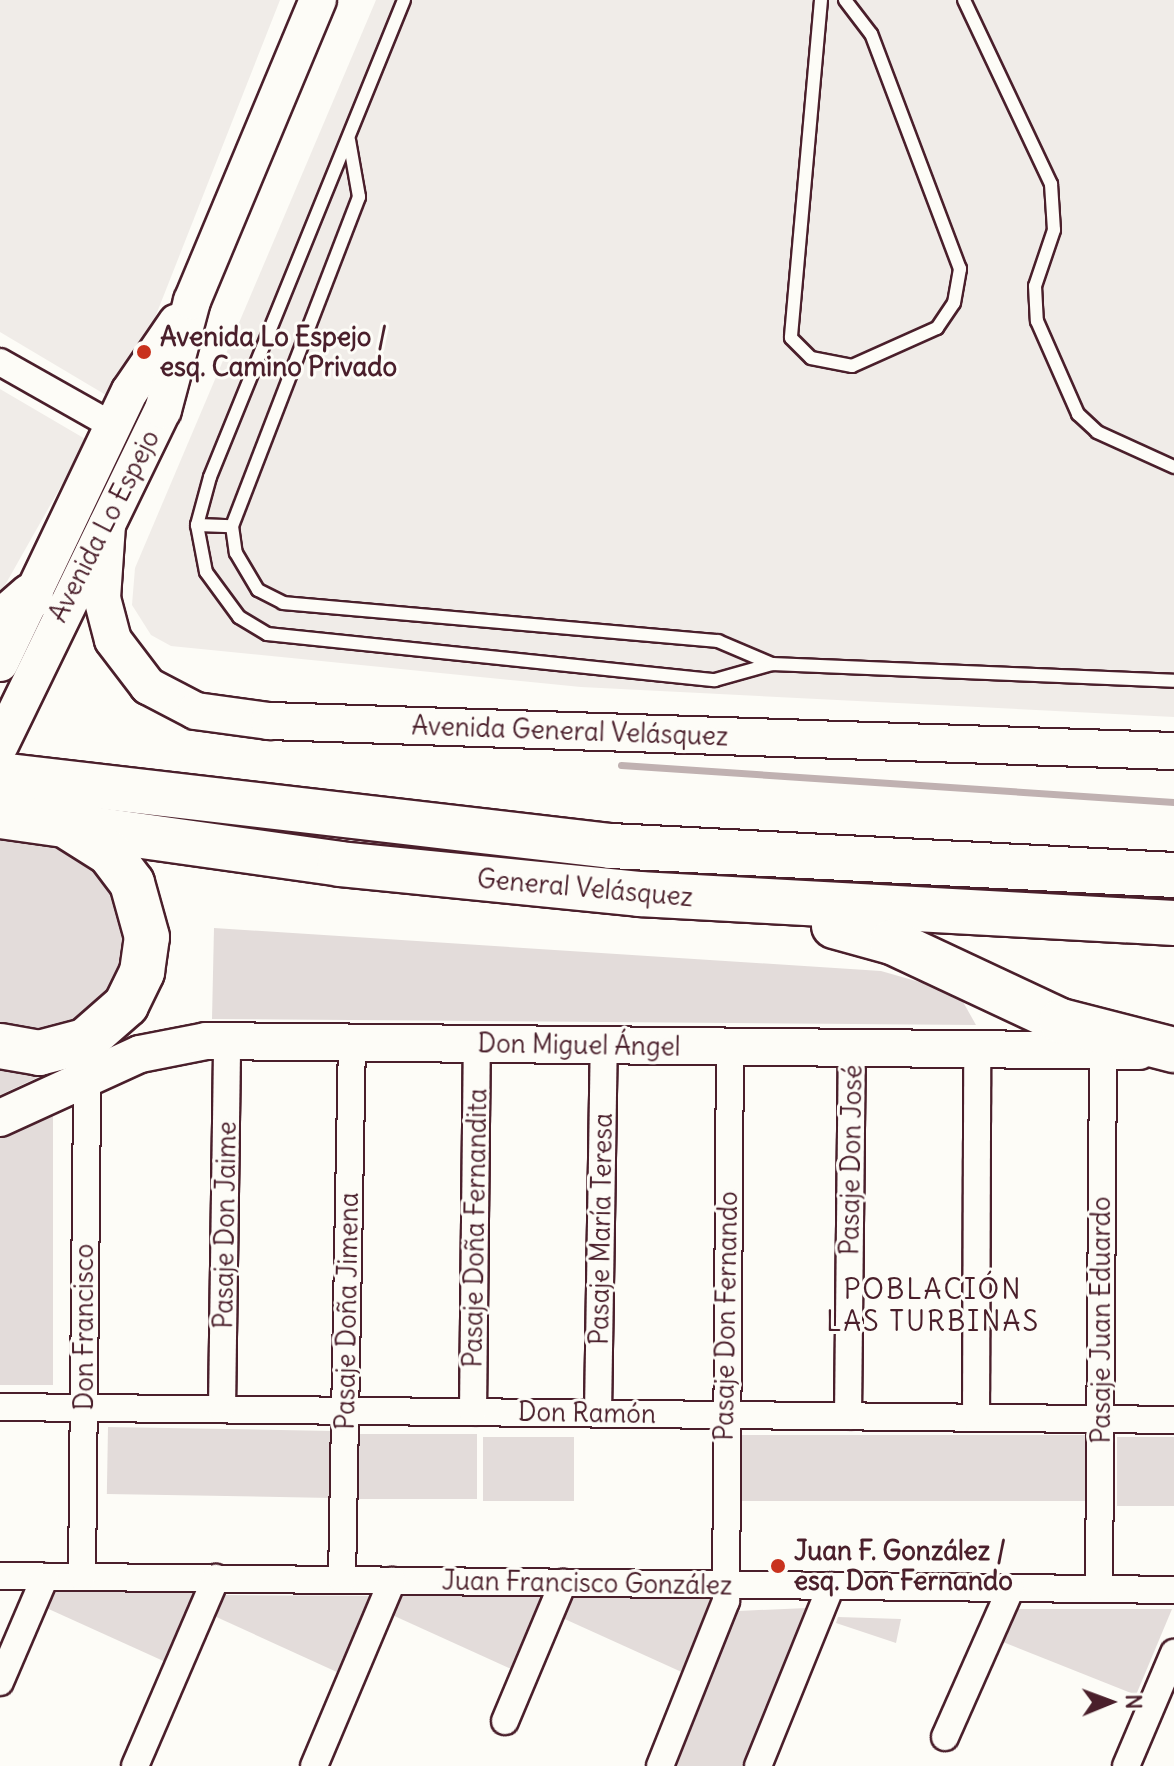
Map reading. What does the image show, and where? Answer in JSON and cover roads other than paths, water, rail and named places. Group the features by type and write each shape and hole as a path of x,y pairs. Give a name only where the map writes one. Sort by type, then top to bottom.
{"highway":[{"name":"General Velásquez","path":"3,778 57,824 639,894 1173,923"},
{"name":"General Velásquez","path":"3,778 533,839 1174,875"},
{"path":"0,1046 39,1053 85,1041 126,1005 142,972 147,937 132,883 109,853 57,824"},
{"path":"1100,872 1174,859"},
{"path":"639,894 874,936 1061,1021 1174,1050"}],"main road":[{"name":"Avenida Lo Espejo","path":"3,778 107,525 163,410 192,301 318,0"},
{"name":"Avenida Lo Espejo","path":"0,663 15,609 113,426 192,301"},
{"name":"Avenida General Velásquez","path":"107,525 102,598 113,640 148,686 196,711 269,721 1174,751"},
{"name":"Don Miguel Ángel","path":"0,1118 165,1047 227,1041 1174,1050"}],"street":[{"path":"0,362 113,426"},
{"name":"Pasaje Don Jaime","path":"222,1409 227,1041"},
{"name":"Pasaje Doña Jimena","path":"342,1580 352,1042"},
{"name":"Pasaje Doña Fernandita","path":"473,1412 477,1043"},
{"name":"Pasaje María Teresa","path":"598,1413 604,1045"},
{"name":"Pasaje Don Fernando","path":"660,1766 726,1608 730,1046"},
{"name":"Pasaje Don José","path":"848,1416 852,1048"},
{"path":"976,1418 977,1050"},
{"name":"Pasaje Juan Eduardo","path":"1099,1589 1103,1051"},
{"name":"Don Francisco","path":"82,1577 87,1078"},
{"name":"Don Ramón","path":"0,1407 1174,1420"},
{"name":"Juan Francisco González","path":"0,1576 1174,1590"},
{"path":"0,1682 45,1577"},
{"path":"135,1766 216,1578"},
{"path":"314,1766 392,1581"},
{"path":"505,1721 563,1583"},
{"path":"758,1766 831,1586"},
{"path":"945,1737 1010,1590"},
{"path":"1126,1766 1174,1653"}],"lane":[{"path":"404,0 197,525 206,572 239,617 267,634 715,680 772,664 1174,681"},
{"path":"821,0 791,338 811,358 852,366 937,328 954,303 960,269 871,34 845,0"},
{"path":"964,0 1051,184 1054,230 1035,286 1037,321 1078,414 1097,432 1174,467"},
{"path":"349,138 359,197 232,526 246,574 283,603 718,641 772,664"},
{"path":"197,525 232,526"}],"waterway":[{"path":"621,765 1174,802"}],"place":[{"name":"Avenida Lo Espejo / esq. Camino Privado","path":"144,352"},
{"name":"Juan F. González / esq. Don Fernando","path":"778,1566"}],"district":[{"name":"POBLACIÓN LAS TURBINAS","path":"933,1305"}]}
